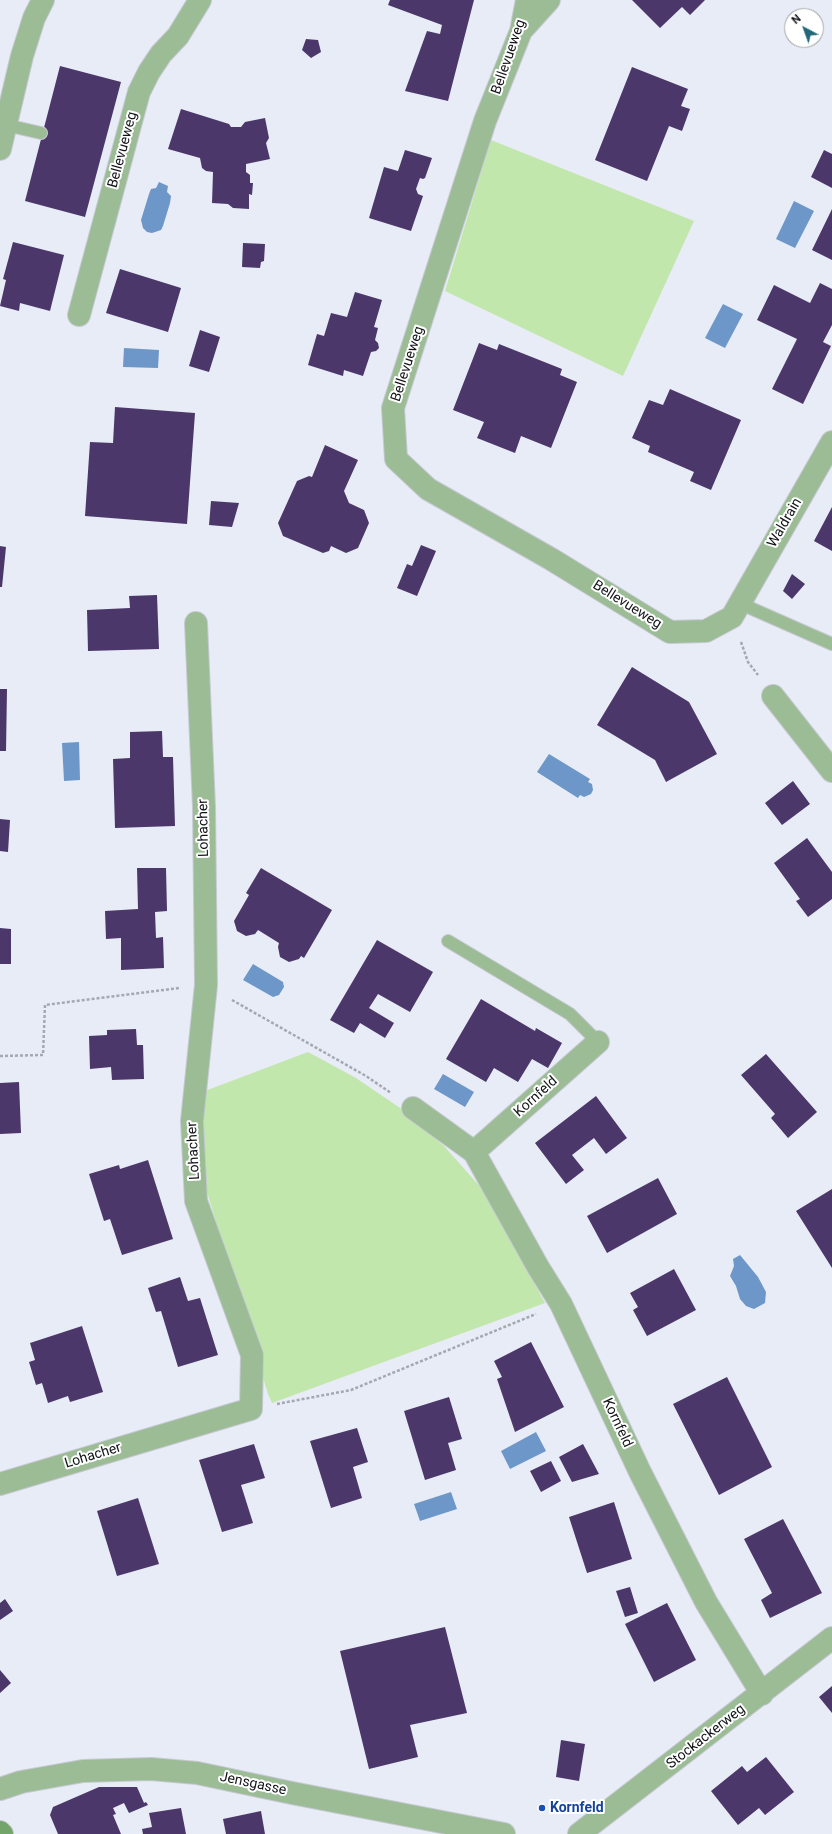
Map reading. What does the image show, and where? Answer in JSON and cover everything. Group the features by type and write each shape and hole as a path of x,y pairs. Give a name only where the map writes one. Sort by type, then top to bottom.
{"street":[{"path":"0,149 22,56 34,18 43,0"},
{"name":"Bellevueweg","path":"79,315 139,92 149,72 161,54 178,36 198,6 200,0"},
{"name":"Bellevueweg","path":"527,0 521,31 486,121 394,408 396,459 428,489 551,559 670,632 706,631 736,610"},
{"path":"521,31 549,0"},
{"name":"Waldrain","path":"736,610 832,442"},
{"name":"Lohacher","path":"0,1484 251,1409 252,1355 196,1201 192,1120 206,985 204,807 196,623"},
{"path":"773,696 832,771"},
{"name":"Kornfeld","path":"474,1152 598,1042"},
{"name":"Kornfeld","path":"413,1108 474,1152 538,1267 561,1304 640,1472 703,1595 762,1694"},
{"name":"Stockackerweg","path":"579,1834 762,1694 832,1638"},
{"name":"Jensgasse","path":"0,1790 21,1782 83,1771 151,1769 197,1773 504,1834"}],"lane":[{"path":"6,125 41,133"},
{"path":"736,610 832,644"},
{"path":"448,941 570,1014 598,1042"}],"path":[{"path":"736,610 748,662 773,696"},
{"path":"0,1056 43,1054 45,1004 206,985 366,1076 413,1108"},
{"path":"251,1409 351,1390 561,1304"}],"green space":[{"path":"491,140 694,221 623,376 445,291"},
{"path":"308,1052 356,1078 403,1110 444,1146 484,1191 545,1303 272,1403 201,1172 197,1142 205,1091"}],"water":[{"path":"159,182 168,186 167,192 171,196 161,230 152,233 147,232 143,228 141,220 151,189 156,188"},
{"path":"794,201 814,211 795,248 776,239"},
{"path":"723,304 743,314 725,348 705,338"},
{"path":"124,348 159,350 158,368 123,367"},
{"path":"79,742 80,780 64,781 62,743"},
{"path":"549,754 590,779 588,782 592,784 593,790 591,794 584,797 580,795 578,798 537,772"},
{"path":"253,964 283,982 284,987 279,995 273,997 243,980"},
{"path":"443,1074 474,1092 465,1107 434,1089"},
{"path":"740,1255 758,1277 766,1292 765,1303 754,1309 746,1306 740,1299 736,1286 730,1276 734,1266 733,1259"},
{"path":"536,1432 546,1451 510,1469 501,1451"},
{"path":"451,1492 457,1509 420,1521 414,1504"}],"building":[{"path":"390,0 474,0 448,101 405,91 427,31 440,34 442,25 388,5"},
{"path":"632,0 705,0 690,15 682,7 660,28"},
{"path":"306,39 318,40 321,52 311,58 302,50"},
{"path":"60,66 121,82 85,217 25,201"},
{"path":"632,67 688,89 681,106 690,109 682,131 669,126 647,181 595,160"},
{"path":"181,109 229,124 231,127 241,127 245,122 265,118 269,138 266,143 270,159 246,164 246,172 250,175 250,183 253,183 252,195 249,194 249,209 233,208 228,204 212,203 213,172 206,171 202,168 200,158 168,149"},
{"path":"405,150 432,158 425,178 420,178 416,189 418,194 423,196 411,231 369,218 384,167 398,171"},
{"path":"824,150 832,154 832,188 811,177"},
{"path":"832,209 832,260 812,250"},
{"path":"13,242 64,255 50,311 20,303 19,311 0,306 6,280 3,279"},
{"path":"243,243 265,244 264,261 261,262 260,268 242,267"},
{"path":"120,269 181,288 168,332 106,313"},
{"path":"820,283 832,289 832,325 823,342 831,346 803,404 772,389 797,339 757,320 774,285 810,303"},
{"path":"355,292 382,300 374,327 378,328 375,340 378,343 379,348 376,351 371,352 363,376 344,370 343,376 308,365 317,334 324,336 331,313 347,317"},
{"path":"200,330 220,337 209,372 189,366"},
{"path":"479,343 497,350 499,344 562,369 560,375 577,382 551,448 521,436 515,453 477,438 484,422 453,410"},
{"path":"670,389 741,420 711,490 690,481 694,472 648,452 650,446 632,438 649,400 663,405"},
{"path":"115,407 195,413 187,524 85,516 90,442 113,443"},
{"path":"325,445 358,460 344,491 349,503 364,510 369,523 358,548 346,553 331,546 329,551 323,553 283,536 278,523 297,481 309,476 312,477"},
{"path":"211,501 239,503 232,527 209,525"},
{"path":"832,507 832,551 814,541"},
{"path":"421,545 436,551 417,596 397,588 407,564 412,566"},
{"path":"0,546 6,547 2,587 0,587"},
{"path":"792,574 805,584 792,599 783,591"},
{"path":"157,595 159,649 88,651 87,610 130,608 129,596"},
{"path":"632,667 689,702 717,754 666,782 655,760 597,725"},
{"path":"0,689 7,689 6,751 0,751"},
{"path":"162,731 163,757 173,757 175,826 115,828 113,759 130,758 130,732"},
{"path":"793,781 810,804 782,825 765,803"},
{"path":"0,819 10,820 8,852 0,851"},
{"path":"807,838 832,872 832,899 808,917 796,901 800,899 774,863"},
{"path":"137,868 166,868 167,911 155,912 156,938 163,937 164,968 121,970 121,938 106,939 105,911 138,909"},
{"path":"261,868 332,910 304,958 301,956 299,959 289,962 280,957 278,947 279,943 258,930 255,934 246,936 237,931 234,921 249,895 246,893"},
{"path":"0,928 11,929 11,964 0,964"},
{"path":"377,940 433,972 410,1012 378,994 369,1008 394,1023 385,1038 360,1023 354,1033 330,1020"},
{"path":"481,999 535,1031 536,1028 562,1043 548,1068 532,1059 518,1082 494,1068 486,1082 446,1059"},
{"path":"136,1029 137,1045 143,1045 144,1079 112,1080 111,1067 90,1069 89,1036 107,1035 107,1030"},
{"path":"766,1054 817,1112 788,1138 771,1118 775,1114 741,1075"},
{"path":"19,1082 21,1133 0,1134 0,1083"},
{"path":"596,1096 627,1138 606,1154 594,1138 572,1155 584,1170 566,1184 535,1143"},
{"path":"148,1160 173,1239 122,1255 110,1219 104,1221 89,1174 119,1165 120,1169"},
{"path":"658,1178 677,1214 607,1253 587,1216"},
{"path":"832,1189 832,1268 796,1211"},
{"path":"674,1269 696,1310 647,1336 633,1310 638,1307 630,1293"},
{"path":"180,1277 188,1301 200,1298 218,1355 178,1367 161,1311 156,1312 148,1288"},
{"path":"82,1326 103,1392 70,1402 68,1396 48,1403 42,1383 36,1385 29,1362 35,1360 30,1343"},
{"path":"531,1342 564,1407 515,1432 497,1379 502,1377 494,1361"},
{"path":"727,1377 772,1467 719,1495 673,1404"},
{"path":"449,1397 462,1439 448,1443 456,1470 425,1480 404,1411"},
{"path":"357,1428 368,1462 353,1467 362,1498 331,1508 310,1441"},
{"path":"254,1444 265,1478 241,1485 253,1523 222,1532 199,1460"},
{"path":"583,1444 599,1474 572,1482 559,1457"},
{"path":"551,1461 561,1481 541,1492 530,1471"},
{"path":"138,1498 159,1564 117,1576 97,1511"},
{"path":"614,1502 632,1559 587,1573 569,1517"},
{"path":"783,1519 822,1593 770,1618 761,1600 772,1593 744,1539"},
{"path":"630,1587 638,1613 625,1617 616,1591"},
{"path":"5,1599 13,1611 0,1620 0,1603"},
{"path":"667,1603 696,1660 654,1682 625,1624"},
{"path":"445,1627 467,1713 410,1725 418,1757 369,1769 340,1651"},
{"path":"0,1670 11,1683 0,1693"},
{"path":"832,1686 832,1713 819,1697"},
{"path":"561,1740 585,1744 579,1781 556,1777"},
{"path":"766,1757 794,1792 765,1815 759,1808 738,1825 711,1791 742,1766 747,1772"},
{"path":"99,1787 137,1787 144,1803 146,1802 148,1805 129,1813 124,1803 113,1808 116,1814 113,1815 121,1834 58,1834 50,1815 53,1807"},
{"path":"181,1808 186,1834 143,1834 142,1829 152,1827 149,1813"},
{"path":"261,1811 265,1834 226,1834 223,1819"}],"place":[{"name":"Kornfeld","path":"542,1808"}]}
